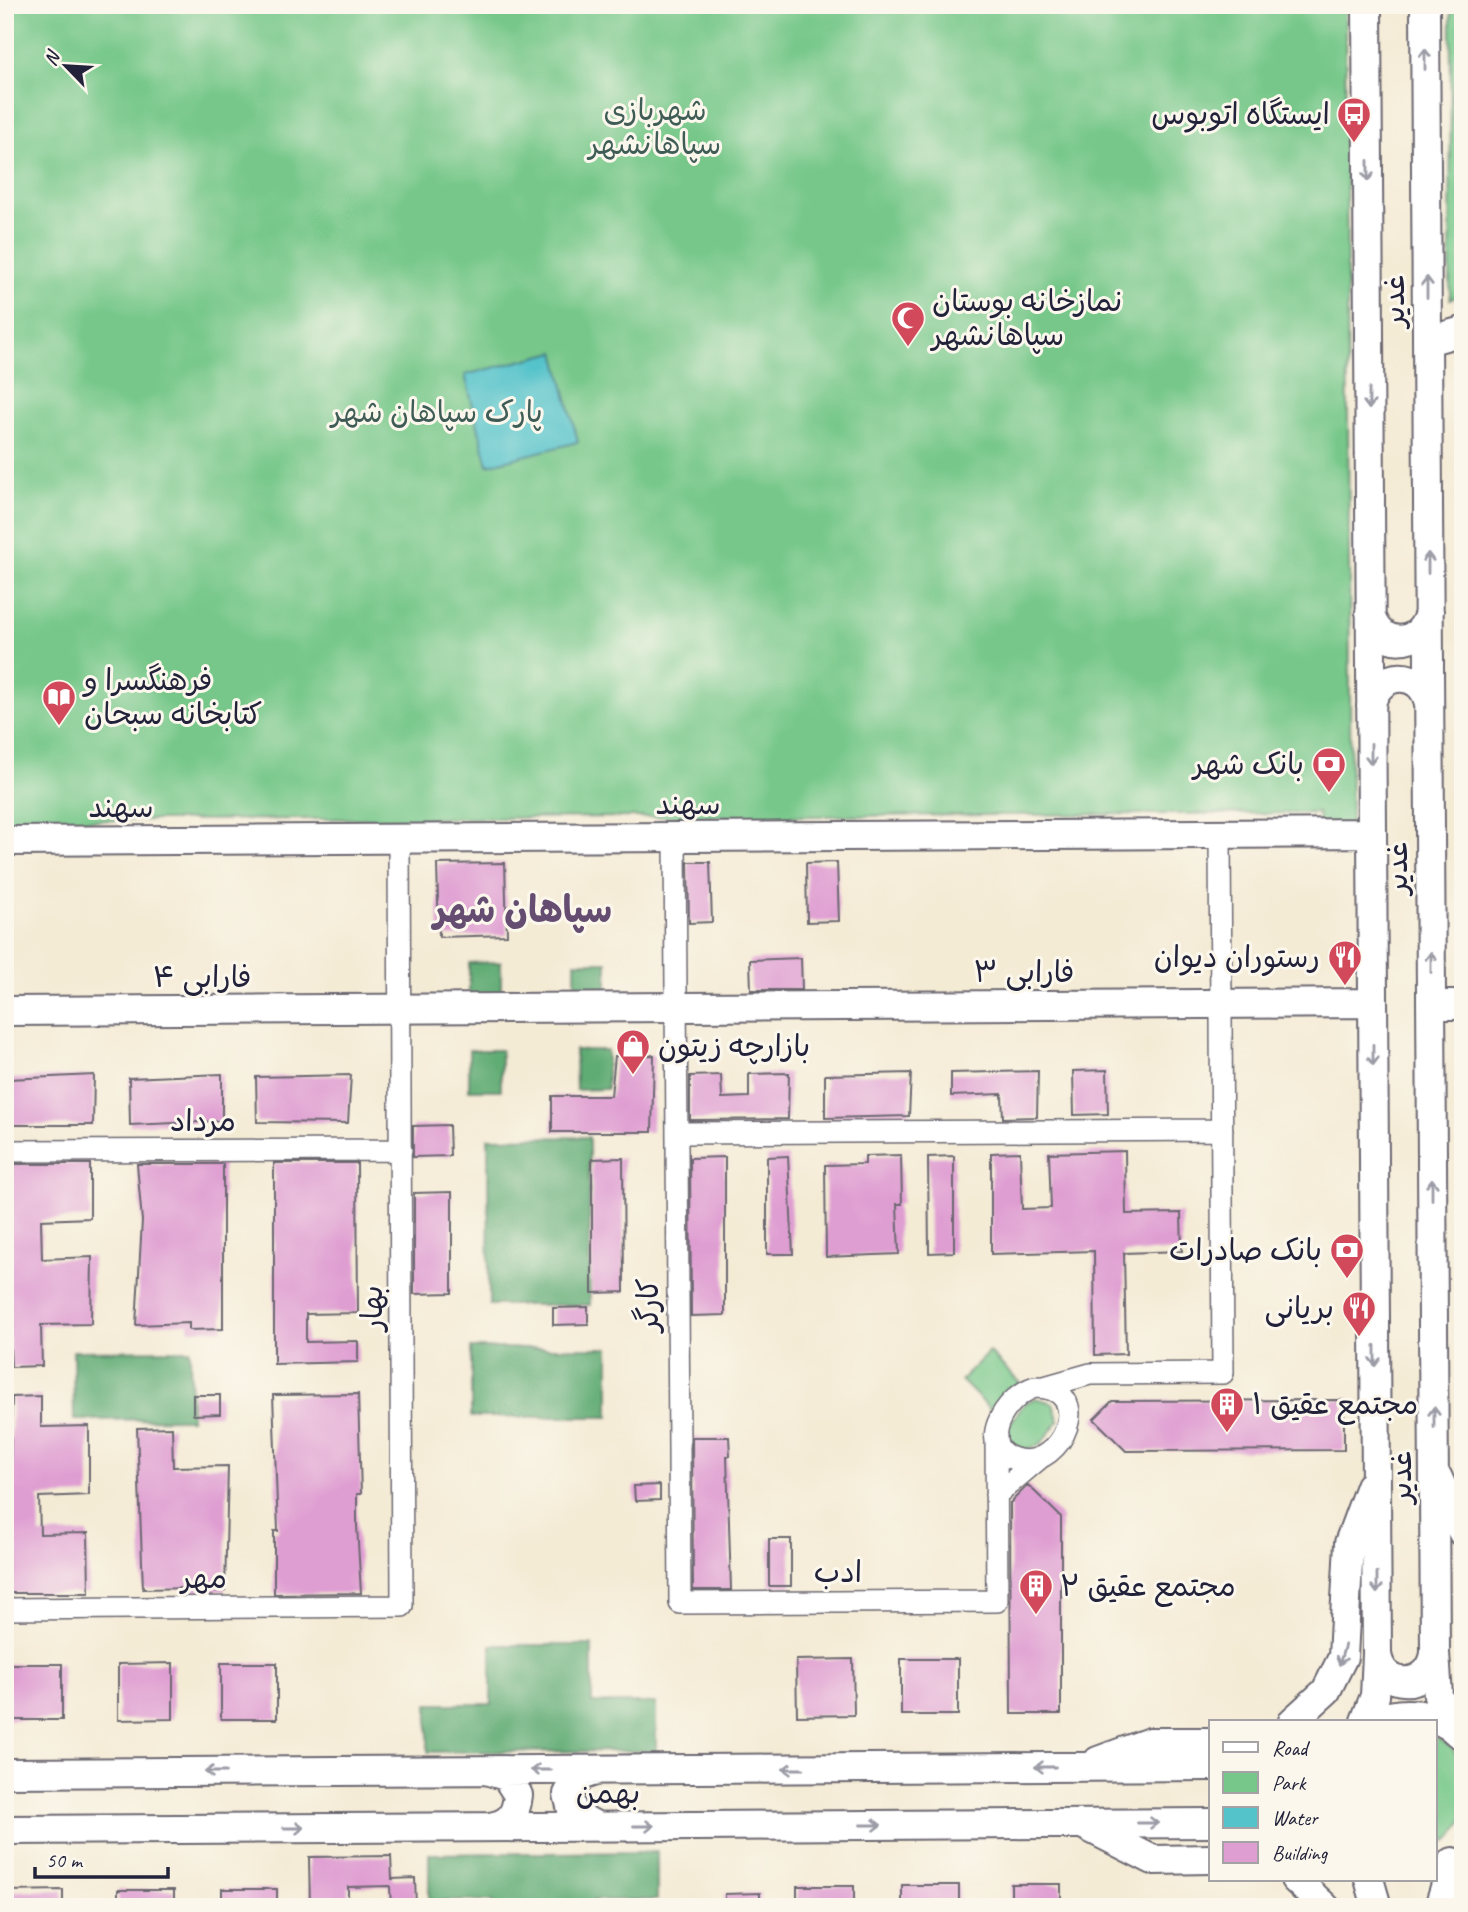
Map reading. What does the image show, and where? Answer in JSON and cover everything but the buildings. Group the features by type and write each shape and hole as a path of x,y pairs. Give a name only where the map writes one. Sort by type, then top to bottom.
{"main road":[{"name":"غدیر","path":"1365,1720 1375,1696 1377,1654 1367,5"},
{"name":"غدیر","path":"1425,5 1435,1653 1438,1696 1457,1732"},
{"path":"1427,341 1463,331"},
{"path":"1370,612 1376,629 1391,640 1400,641 1417,635 1427,621 1429,611"},
{"path":"1371,706 1372,696 1383,682 1400,676 1417,681 1428,696 1429,705"},
{"name":"سهند","path":"5,841 1372,833"},
{"name":"فارابی ۳","path":"400,1009 1373,1003"},
{"path":"1431,1005 1463,1005"},
{"name":"فارابی ۴","path":"5,1011 400,1009"},
{"path":"1294,1720 1326,1691 1343,1657 1348,1620 1349,1543 1376,1470"},
{"path":"1434,1470 1463,1533"},
{"path":"1377,1654 1378,1663 1389,1678 1406,1683 1423,1677 1434,1662 1435,1653"},
{"path":"1379,1720 1407,1713 1431,1717 1457,1732"},
{"path":"1081,1767 1150,1742 1209,1742"},
{"name":"بهمن","path":"5,1773 1209,1766"},
{"path":"598,1770 580,1776 568,1794 573,1815 598,1826"},
{"path":"489,1771 506,1776 518,1795 513,1817 506,1823 489,1827"},
{"name":"بهمن","path":"5,1830 1209,1823"},
{"path":"1082,1824 1153,1860 1209,1859"},
{"path":"1439,1907 1450,1861"},
{"path":"1297,1881 1325,1907"},
{"path":"1370,1881 1377,1907"}],"street":[{"path":"996,1495 996,1435 999,1417 1011,1402 1026,1390 1090,1374 1223,1373 1220,834"},
{"name":"کارگر","path":"675,837 680,1603"},
{"name":"بهار","path":"400,839 402,1606"},
{"path":"678,1133 1222,1130"},
{"name":"مرداد","path":"5,1152 401,1150"},
{"path":"996,1495 1067,1431 1090,1374"},
{"path":"1044,1387 1061,1395 1067,1403 1070,1422 1067,1431"},
{"path":"996,1435 999,1445 1012,1458 1021,1461 1040,1458"},
{"name":"ادب","path":"680,1603 997,1601 996,1495"},
{"name":"مهر","path":"5,1609 402,1606"}],"green space":[{"name":"پارک سپاهان شهر","path":"5,5 1345,5 1351,831 1319,831 1318,813 5,821"},
{"path":"1451,5 1463,5 1463,296 1450,299"},
{"path":"501,962 501,1002 469,1003 469,963"},
{"path":"575,962 607,962 607,1002 575,1002"},
{"path":"469,1050 501,1050 501,1090 469,1090"},
{"path":"575,1050 607,1050 607,1089 576,1090"},
{"path":"589,1137 590,1305 489,1305 488,1138"},
{"path":"471,1348 609,1348 609,1417 471,1417"},
{"path":"190,1350 191,1419 74,1420 73,1351"},
{"path":"989,1352 1020,1383 992,1411 961,1380"},
{"path":"1036,1398 1053,1403 1059,1420 1040,1445 1023,1450 1012,1445 1007,1428 1025,1403"},
{"path":"491,1645 592,1645 592,1703 656,1703 656,1751 428,1752 428,1704 491,1704"},
{"path":"1436,1738 1452,1748 1463,1764 1463,1821 1452,1837 1436,1848"},
{"path":"657,1852 657,1900 594,1900 593,1907 493,1907 492,1901 429,1901 429,1854"}],"water":[{"path":"555,352 578,442 488,465 465,375"}],"place":[{"name":"ایستگاه اتوبوس","path":"1354,144"},
{"name":"نمازخانه بوستان سپاهانشهر","path":"908,348"},
{"name":"فرهنگسرا و کتابخانه سبحان","path":"59,727"},
{"name":"بانک شهر","path":"1329,794"},
{"name":"رستوران دیوان","path":"1345,987"},
{"name":"بازارچه زیتون","path":"633,1076"},
{"name":"بانک صادرات","path":"1347,1280"},
{"name":"بریانی","path":"1359,1338"},
{"name":"مجتمع عقیق ۱","path":"1227,1434"},
{"name":"مجتمع عقیق ۲","path":"1036,1616"}],"district":[{"name":"سپاهان شهر","path":"523,909"}],"park label":[{"name":"شهربازی سپاهانشهر","path":"655,127"}]}
